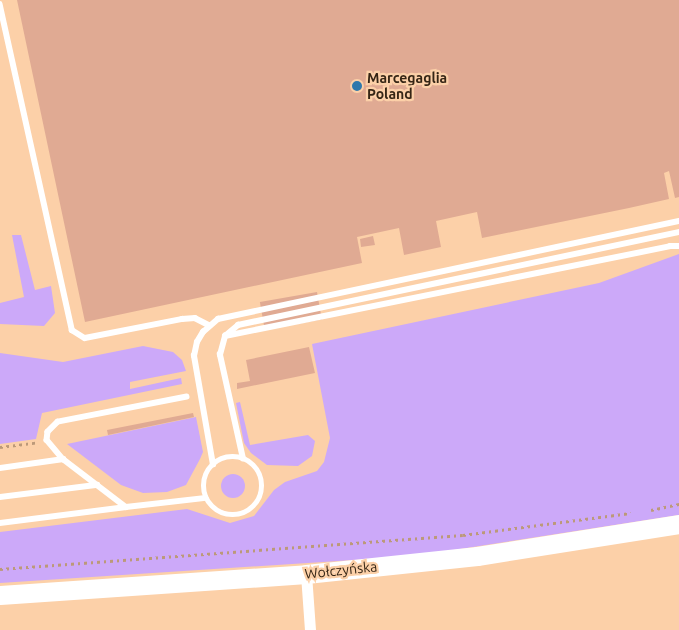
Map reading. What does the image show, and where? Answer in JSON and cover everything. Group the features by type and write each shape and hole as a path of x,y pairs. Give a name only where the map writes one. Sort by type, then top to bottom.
{"main road":[{"name":"Wołczyńska","path":"0,595 306,574 477,556 679,524"}],"street":[{"path":"306,574 310,630"}],"lane":[{"path":"0,4 72,330 85,338 190,318 209,325"},
{"path":"213,465 194,356 197,342 209,325 218,319 679,221"},
{"path":"243,459 220,355 225,336 243,323 679,232"},
{"path":"225,336 670,246 679,246"},
{"path":"126,507 63,460 47,440 48,432 58,422 187,397"},
{"path":"0,523 205,498 224,514 243,514 251,509 261,494 261,480 256,469 243,459 227,458 213,465 204,479 205,498"},
{"path":"0,468 63,460"},
{"path":"0,497 97,485"}],"path":[{"path":"0,447 47,440"},
{"path":"649,510 679,504"},
{"path":"0,569 463,535 640,512"}],"shaded area":[{"path":"12,235 21,235 35,290 51,286 55,313 44,326 0,324 0,303 24,297"},
{"path":"679,254 679,515 415,556 0,583 0,532 187,509 230,523 254,516 274,490 285,482 317,471 324,462 330,438 312,344 599,283"},
{"path":"143,346 173,352 182,360 186,371 130,382 130,389 181,378 182,384 42,413 36,439 0,444 0,353 63,362"},
{"path":"240,402 250,445 308,435 315,441 312,456 298,466 267,465 251,453 244,443 236,403"},
{"path":"196,417 203,452 186,485 167,492 143,493 121,485 67,444"},
{"path":"233,474 238,475 244,481 244,491 238,497 233,498 228,497 222,491 221,486 222,481 228,475"}],"building":[{"name":"Marcegaglia Poland","path":"17,0 679,0 679,197 675,198 669,171 664,173 669,199 482,238 477,212 436,221 441,247 404,255 399,228 357,237 362,263 85,322"},
{"path":"373,236 375,245 361,247 360,239"},
{"path":"317,292 322,320 265,330 260,302"},
{"path":"309,347 315,373 237,389 237,383 250,381 246,360"},
{"path":"193,413 194,417 108,435 107,430"}],"place":[{"name":"Marcegaglia Poland","path":"357,86"}]}
